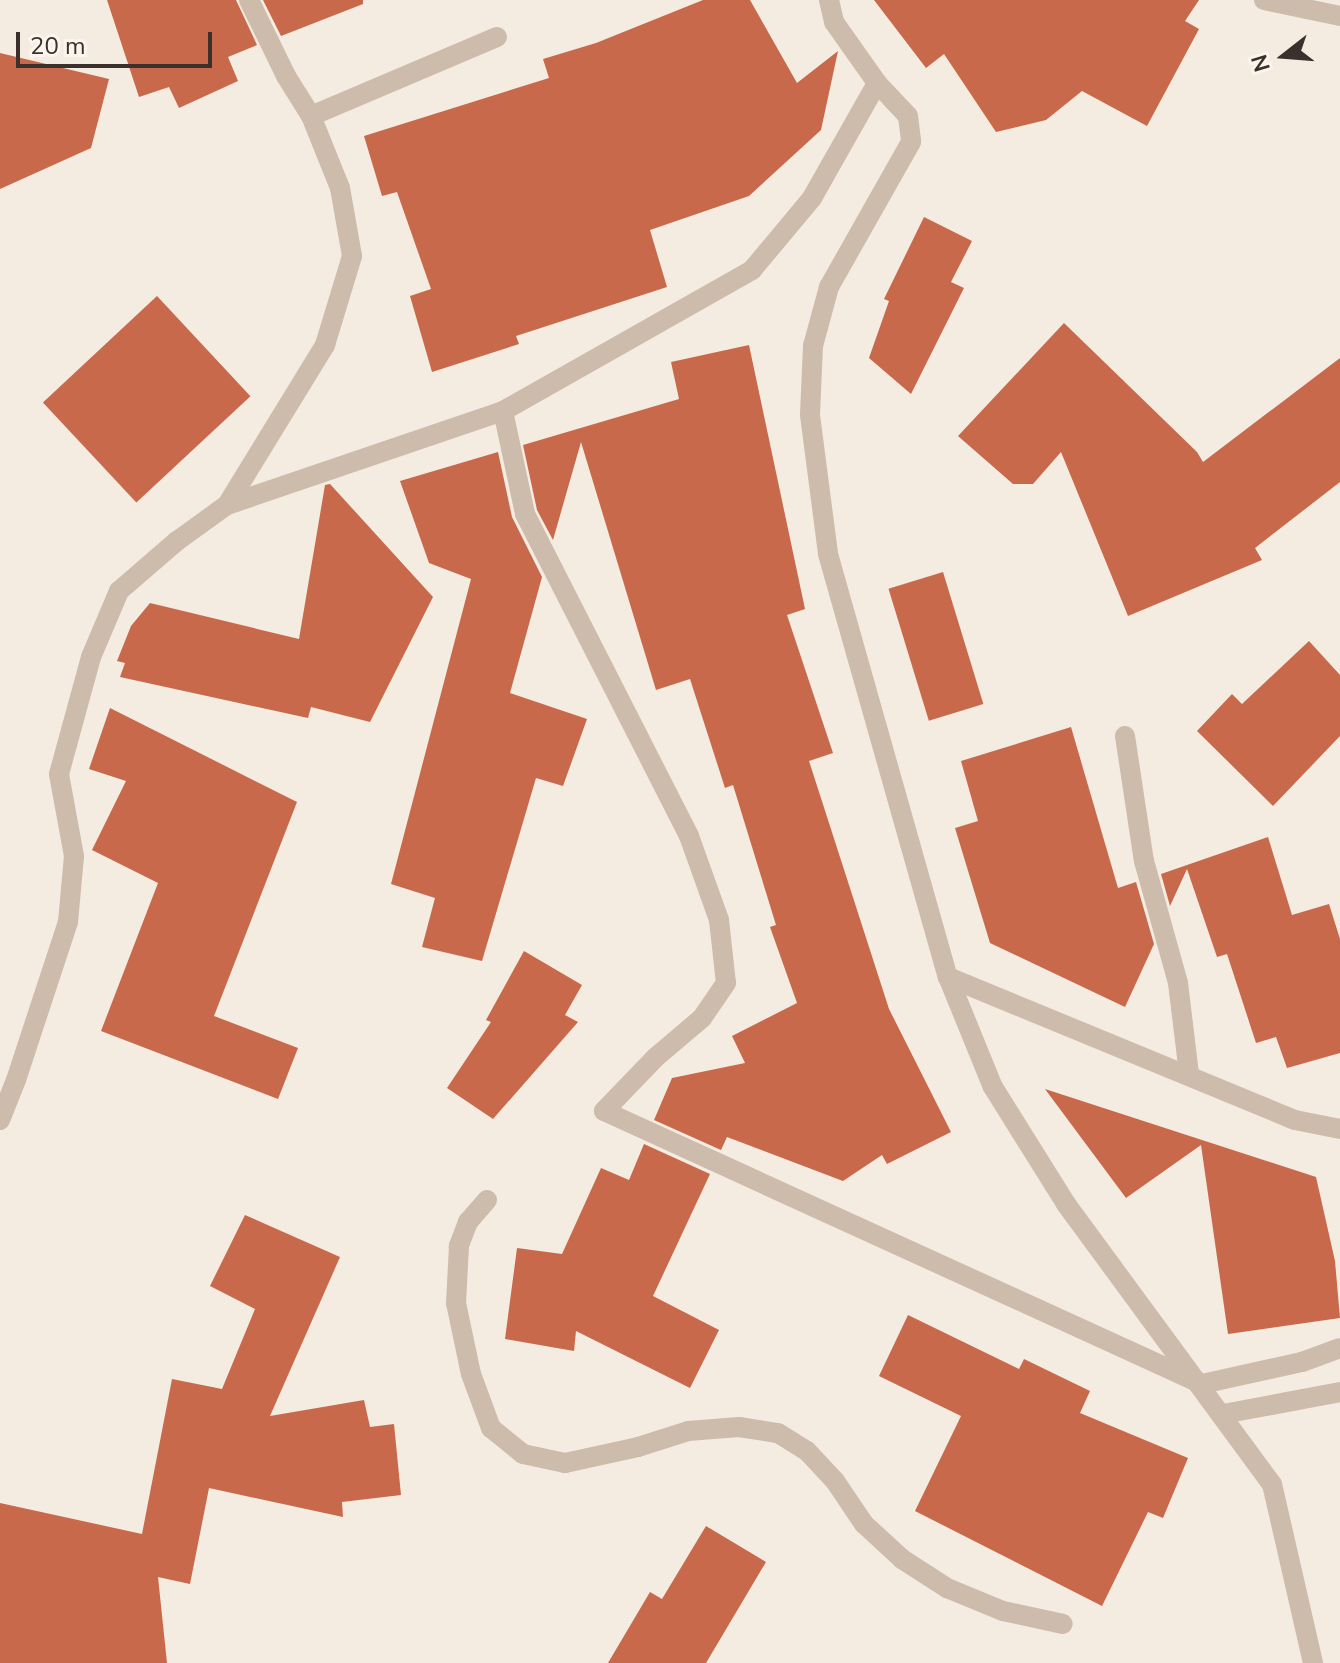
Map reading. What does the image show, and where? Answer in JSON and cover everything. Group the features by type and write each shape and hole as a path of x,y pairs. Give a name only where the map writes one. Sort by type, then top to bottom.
{"street":[{"path":"227,505 325,345 352,256 340,188 311,116 286,76 249,0"},
{"path":"829,0 834,22 877,83 908,116 911,142 829,287 813,346 810,415 828,554 948,977 993,1087 1066,1204 1202,1384 1272,1484 1313,1663"},
{"path":"1264,0 1340,16"},
{"path":"311,116 497,37"},
{"path":"0,1120 68,922 74,856 59,774 91,657 119,591 177,541 227,505 503,411 752,270 812,198 877,83"},
{"path":"503,411 525,514 689,836 719,920 726,983 702,1018 656,1057 604,1111 1202,1384 1302,1362 1340,1348"},
{"path":"1125,736 1144,861 1178,983 1189,1074"},
{"path":"948,977 1295,1120 1340,1129"},
{"path":"487,1200 468,1222 459,1246 456,1303 471,1374 491,1428 523,1454 565,1463 638,1447 688,1431 739,1427 778,1433 807,1451 835,1481 864,1524 902,1559 961,1594 1003,1611 1063,1624"},
{"path":"1223,1414 1340,1392"}],"building":[{"path":"107,0 236,0 257,45 228,57 238,81 179,108 169,87 139,97"},
{"path":"263,0 363,0 363,4 281,36"},
{"path":"703,0 750,0 797,83 838,51 821,130 749,196 650,230 667,287 516,336 519,344 432,372 410,296 431,289 397,192 382,196 364,136 549,78 543,59 596,43"},
{"path":"874,0 1199,0 1185,21 1199,29 1147,126 1082,91 1046,120 996,132 944,54 926,68"},
{"path":"0,53 109,79 91,148 0,189"},
{"path":"924,217 972,241 951,282 964,288 911,394 869,358 889,301 884,299"},
{"path":"157,296 250,396 136,503 43,402"},
{"path":"1064,323 1197,452 1203,462 1340,358 1340,482 1255,548 1262,560 1128,616 1061,452 1033,484 1013,484 958,436"},
{"path":"749,345 805,609 787,615 833,753 809,761 889,1009 951,1132 887,1164 882,1155 843,1181 727,1137 721,1150 654,1120 672,1078 745,1063 732,1036 797,1003 770,927 776,925 733,785 725,788 690,679 656,690 581,442 553,540 537,510 523,445 679,399 671,362"},
{"path":"498,452 512,517 542,577 510,693 587,719 563,786 536,778 482,961 422,947 435,898 391,884 471,579 429,563 400,481"},
{"path":"330,484 433,597 370,722 311,707 308,718 120,677 125,663 117,661 131,626 150,603 299,639 325,485"},
{"path":"943,572 983,704 929,721 888,589"},
{"path":"1309,641 1340,675 1340,736 1273,806 1197,731 1232,694 1242,704"},
{"path":"110,708 297,802 214,1016 298,1048 278,1099 101,1031 158,883 92,850 126,781 89,769"},
{"path":"1071,727 1118,888 1136,882 1154,944 1125,1007 990,943 955,828 978,821 961,761"},
{"path":"1268,837 1292,915 1329,904 1340,939 1340,1053 1287,1068 1276,1037 1256,1043 1227,954 1217,957 1187,869 1170,906 1161,874"},
{"path":"524,951 582,985 565,1015 578,1022 493,1119 447,1088 491,1022 486,1020"},
{"path":"1045,1089 1316,1177 1335,1261 1340,1318 1228,1334 1201,1145 1126,1198"},
{"path":"644,1144 710,1174 653,1296 719,1330 690,1388 576,1331 574,1351 505,1339 517,1248 562,1254 601,1168 629,1180"},
{"path":"245,1215 340,1257 270,1416 364,1400 370,1427 394,1424 401,1495 342,1502 343,1517 209,1488 190,1584 158,1577 167,1663 0,1663 0,1503 142,1534 172,1379 222,1389 255,1309 210,1286"},
{"path":"908,1315 1019,1369 1024,1359 1090,1391 1080,1413 1188,1458 1163,1518 1148,1512 1102,1606 915,1511 961,1416 879,1376"},
{"path":"706,1526 766,1562 706,1663 608,1663 650,1592 662,1599"}]}
